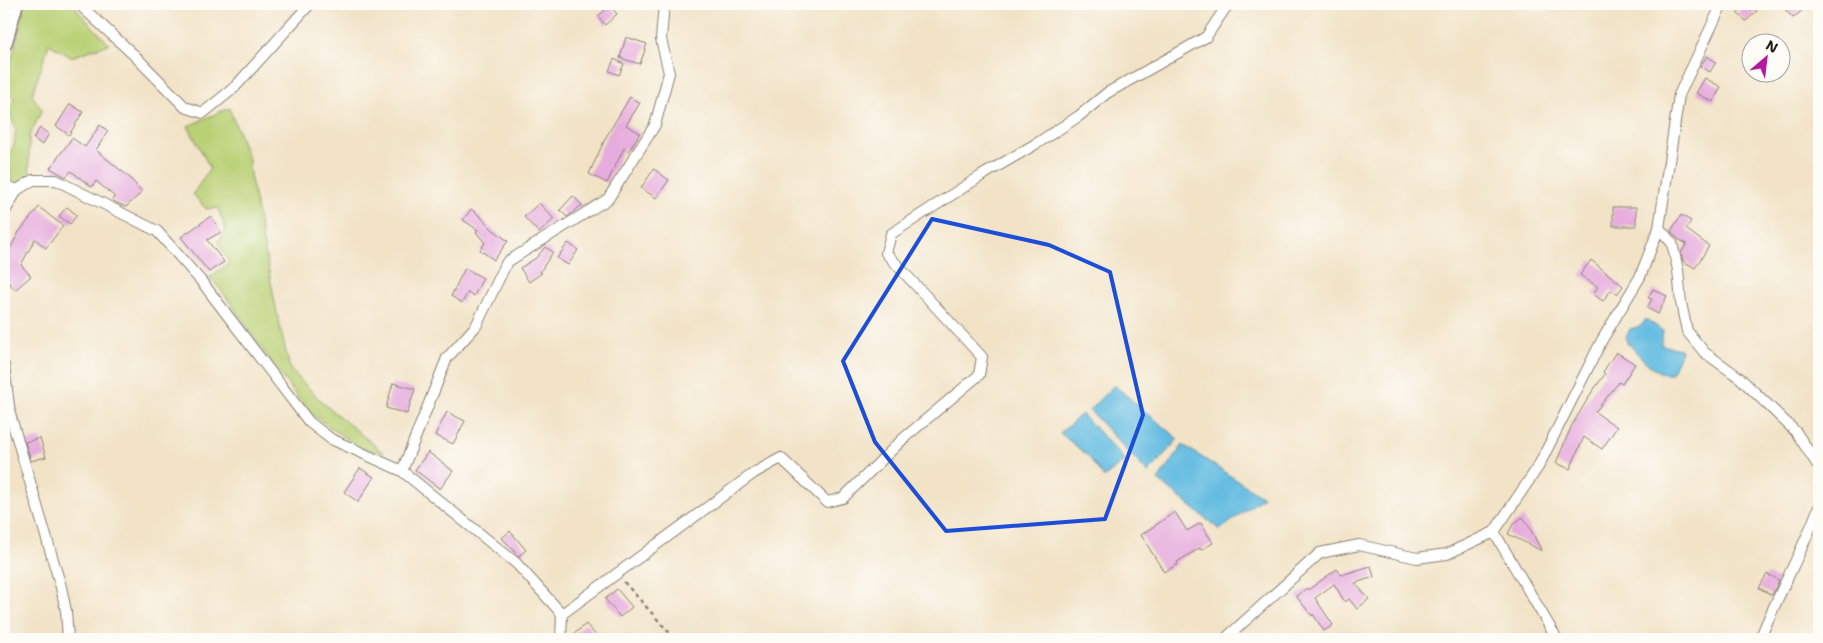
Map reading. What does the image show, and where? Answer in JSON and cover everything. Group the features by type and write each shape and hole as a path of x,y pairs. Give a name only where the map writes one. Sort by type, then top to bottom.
{"main road":[{"path":"4,43 15,4"}],"street":[{"path":"81,4 185,107 204,114 234,88 310,4"},
{"path":"402,471 447,358 476,326 507,262 608,199 655,125 669,73 661,39 664,4"},
{"path":"562,614 585,599 616,573 754,473 781,458 827,502 843,498 904,438 980,375 982,357 886,253 891,234 981,176 1039,142 1078,116 1107,93 1206,36 1226,7 1231,4"},
{"path":"1225,639 1320,553 1359,545 1417,558 1447,554 1494,532 1538,467 1602,340 1640,277 1659,228 1679,95 1722,4"},
{"path":"4,213 17,190 33,180 56,180 157,231 202,282 309,422 331,439 402,471 516,562 562,614 561,639"},
{"path":"4,184 17,190"},
{"path":"1659,228 1672,242 1687,331 1704,352 1740,378 1796,432 1819,467"},
{"path":"4,365 10,414 61,587 66,611 68,639"},
{"path":"1760,639 1768,618 1810,531 1819,507"},
{"path":"1494,532 1557,639"}],"path":[{"path":"616,573 675,639"}],"highlighted area":[{"path":"932,219 1049,245 1110,272 1143,415 1105,519 946,531 875,442 843,361"}],"green space":[{"path":"25,4 75,4 77,10 109,44 71,57 49,44 32,95 42,110 29,137 31,177 12,185 9,162 16,130 10,114 14,97 4,91"},
{"path":"229,108 249,159 249,169 278,318 290,369 324,404 384,453 358,447 309,412 210,277 229,263 218,241 226,231 218,208 206,209 193,194 210,168 188,126"}],"water":[{"path":"1646,319 1663,331 1661,345 1680,349 1681,352 1671,374 1665,374 1653,368 1627,342 1626,337 1630,329 1641,326"},
{"path":"1114,385 1178,439 1148,473 1089,410"},
{"path":"1082,414 1125,460 1104,478 1088,456 1060,433"},
{"path":"1183,445 1263,497 1220,530 1158,480"}],"building":[{"path":"1747,4 1750,4 1757,11 1746,21 1737,13"},
{"path":"1780,4 1810,4 1793,18"},
{"path":"610,6 617,14 605,25 598,16"},
{"path":"626,37 647,44 640,64 620,58"},
{"path":"1707,56 1716,62 1710,72 1700,66"},
{"path":"614,59 624,64 619,75 609,71"},
{"path":"1705,78 1721,87 1713,102 1696,93"},
{"path":"630,97 640,103 626,125 640,133 629,151 624,148 607,183 589,174 606,137"},
{"path":"70,104 83,112 69,135 56,126"},
{"path":"100,125 108,131 96,150 130,178 142,192 126,207 115,202 112,199 115,197 96,181 92,187 71,171 66,177 50,168 72,138 85,147"},
{"path":"40,128 49,134 42,145 33,138"},
{"path":"654,169 669,180 656,198 641,188"},
{"path":"573,196 582,205 567,217 560,210"},
{"path":"539,203 554,219 539,233 524,217"},
{"path":"39,207 63,226 46,248 35,239 21,265 31,276 15,290 4,277 4,260 19,232"},
{"path":"67,207 77,215 70,224 59,216"},
{"path":"1613,207 1636,207 1636,226 1613,226"},
{"path":"471,209 508,241 494,260 480,250 485,243 476,232 478,230 463,220"},
{"path":"1681,215 1691,221 1686,229 1709,246 1695,268 1683,261 1681,253 1687,244 1678,239 1671,231"},
{"path":"211,216 221,232 207,240 224,262 209,272 181,237"},
{"path":"568,243 578,250 568,265 557,258"},
{"path":"545,247 553,252 540,272 542,273 529,282 520,268 536,258"},
{"path":"1591,260 1623,286 1617,294 1611,290 1603,301 1593,294 1598,287 1580,275"},
{"path":"465,268 483,278 474,296 468,292 462,303 451,296"},
{"path":"1653,289 1667,296 1658,314 1647,308 1652,299 1648,298"},
{"path":"1616,352 1635,364 1622,384 1619,382 1595,412 1617,427 1602,449 1584,437 1570,469 1556,463 1572,425 1605,374 1603,372"},
{"path":"393,383 415,389 407,414 386,408"},
{"path":"447,412 465,421 453,444 435,435"},
{"path":"40,438 46,457 31,461 25,442"},
{"path":"428,452 453,471 440,489 415,470"},
{"path":"360,468 374,477 358,502 344,492"},
{"path":"1175,512 1187,531 1201,523 1213,543 1201,550 1200,548 1164,572 1141,535"},
{"path":"1523,517 1542,551 1508,534 1513,524"},
{"path":"510,531 526,550 519,556 502,538"},
{"path":"1371,566 1374,577 1355,583 1369,599 1357,609 1349,599 1345,602 1334,584 1315,598 1333,625 1324,631 1313,614 1312,616 1296,596 1307,588 1308,590 1337,569 1341,575"},
{"path":"1767,574 1779,580 1772,595 1759,588"},
{"path":"617,589 632,607 620,617 605,599"},
{"path":"586,624 599,639 568,639"}]}
